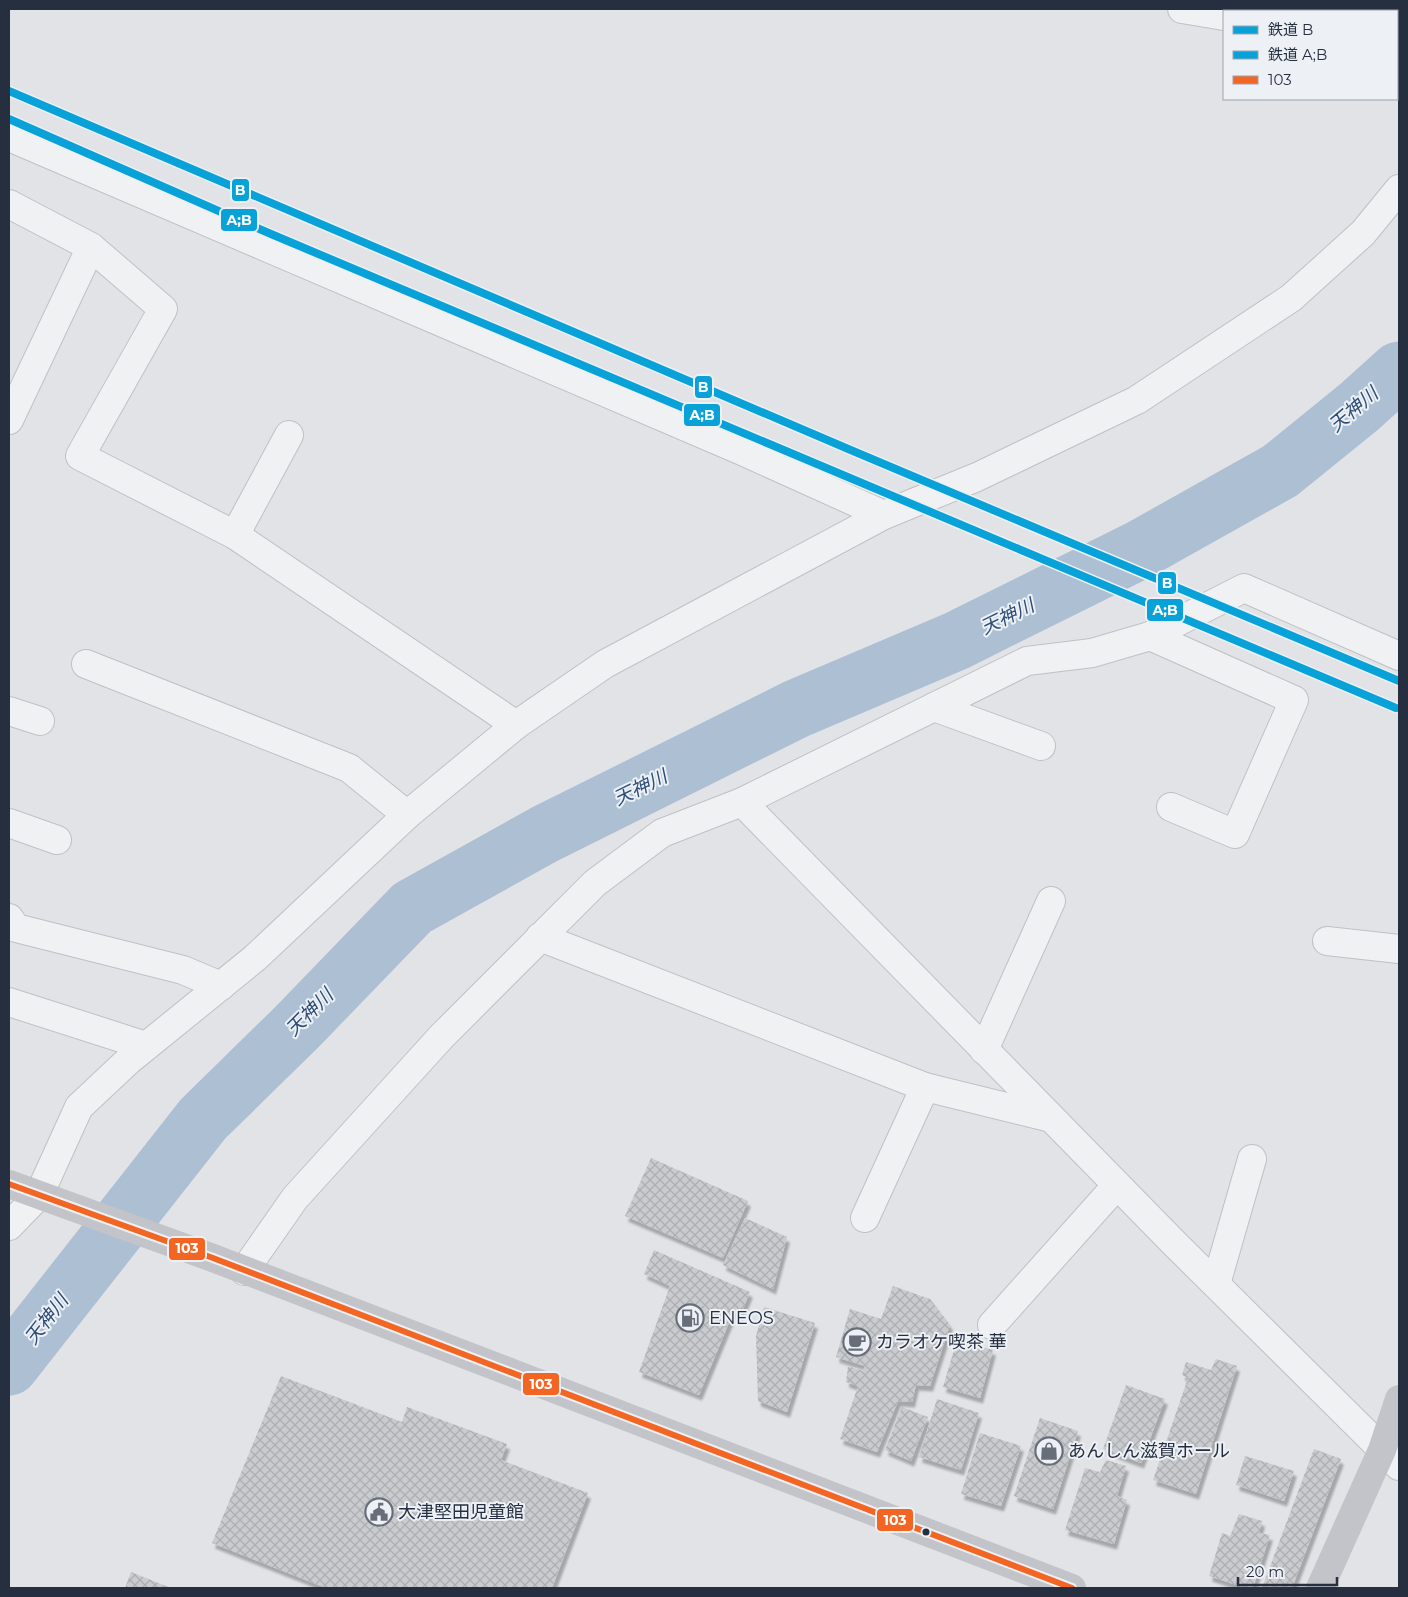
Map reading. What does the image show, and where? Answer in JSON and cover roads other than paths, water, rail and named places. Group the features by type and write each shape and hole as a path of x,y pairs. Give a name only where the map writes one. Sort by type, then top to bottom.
{"main road":[{"path":"9,1184 213,1258 1072,1588"},
{"path":"1320,1588 1391,1458 1399,1399"}],"street":[{"path":"1182,9 1223,16"},
{"path":"9,137 733,448 884,515"},
{"path":"9,1226 39,1195 79,1107 128,1061 255,958 407,815 516,726 606,664 884,515 977,476 1137,400 1291,298 1363,233 1399,189"},
{"path":"9,204 91,247 163,309 80,456 236,535 516,726"},
{"path":"9,420 91,247"},
{"path":"236,535 290,435"},
{"path":"244,1271 296,1198 442,1036 595,884 662,833 742,802 1027,661 1092,653 1150,636 1244,588 1399,656"},
{"path":"1150,636 1294,700 1235,834 1171,807"},
{"path":"86,664 349,768 407,815"},
{"path":"934,707 1041,746"},
{"path":"9,711 40,721"},
{"path":"742,802 1117,1185 1391,1458"},
{"path":"9,823 57,840"},
{"path":"984,1050 1051,901"},
{"path":"9,918 16,928 183,970 221,986"},
{"path":"540,938 925,1087 1052,1118"},
{"path":"1327,940 1399,949"},
{"path":"9,1002 146,1046"},
{"path":"865,1218 925,1087"},
{"path":"1216,1284 1252,1159"},
{"path":"992,1325 1117,1185"}],"waterway":[{"name":"天神川","path":"9,1366 203,1119 296,1028 412,908 545,834 796,709 956,641 1139,550 1280,471 1359,407 1399,371"}],"rail line":[{"name":"B","path":"9,91 853,451 1399,681"},
{"name":"A;B","path":"9,119 271,234 1396,708"}],"place":[{"name":"ENEOS","path":"690,1318"},
{"name":"カラオケ喫茶 華","path":"857,1342"},
{"name":"あんしん滋賀ホール","path":"1049,1451"},
{"name":"大津堅田児童館","path":"379,1512"}]}
